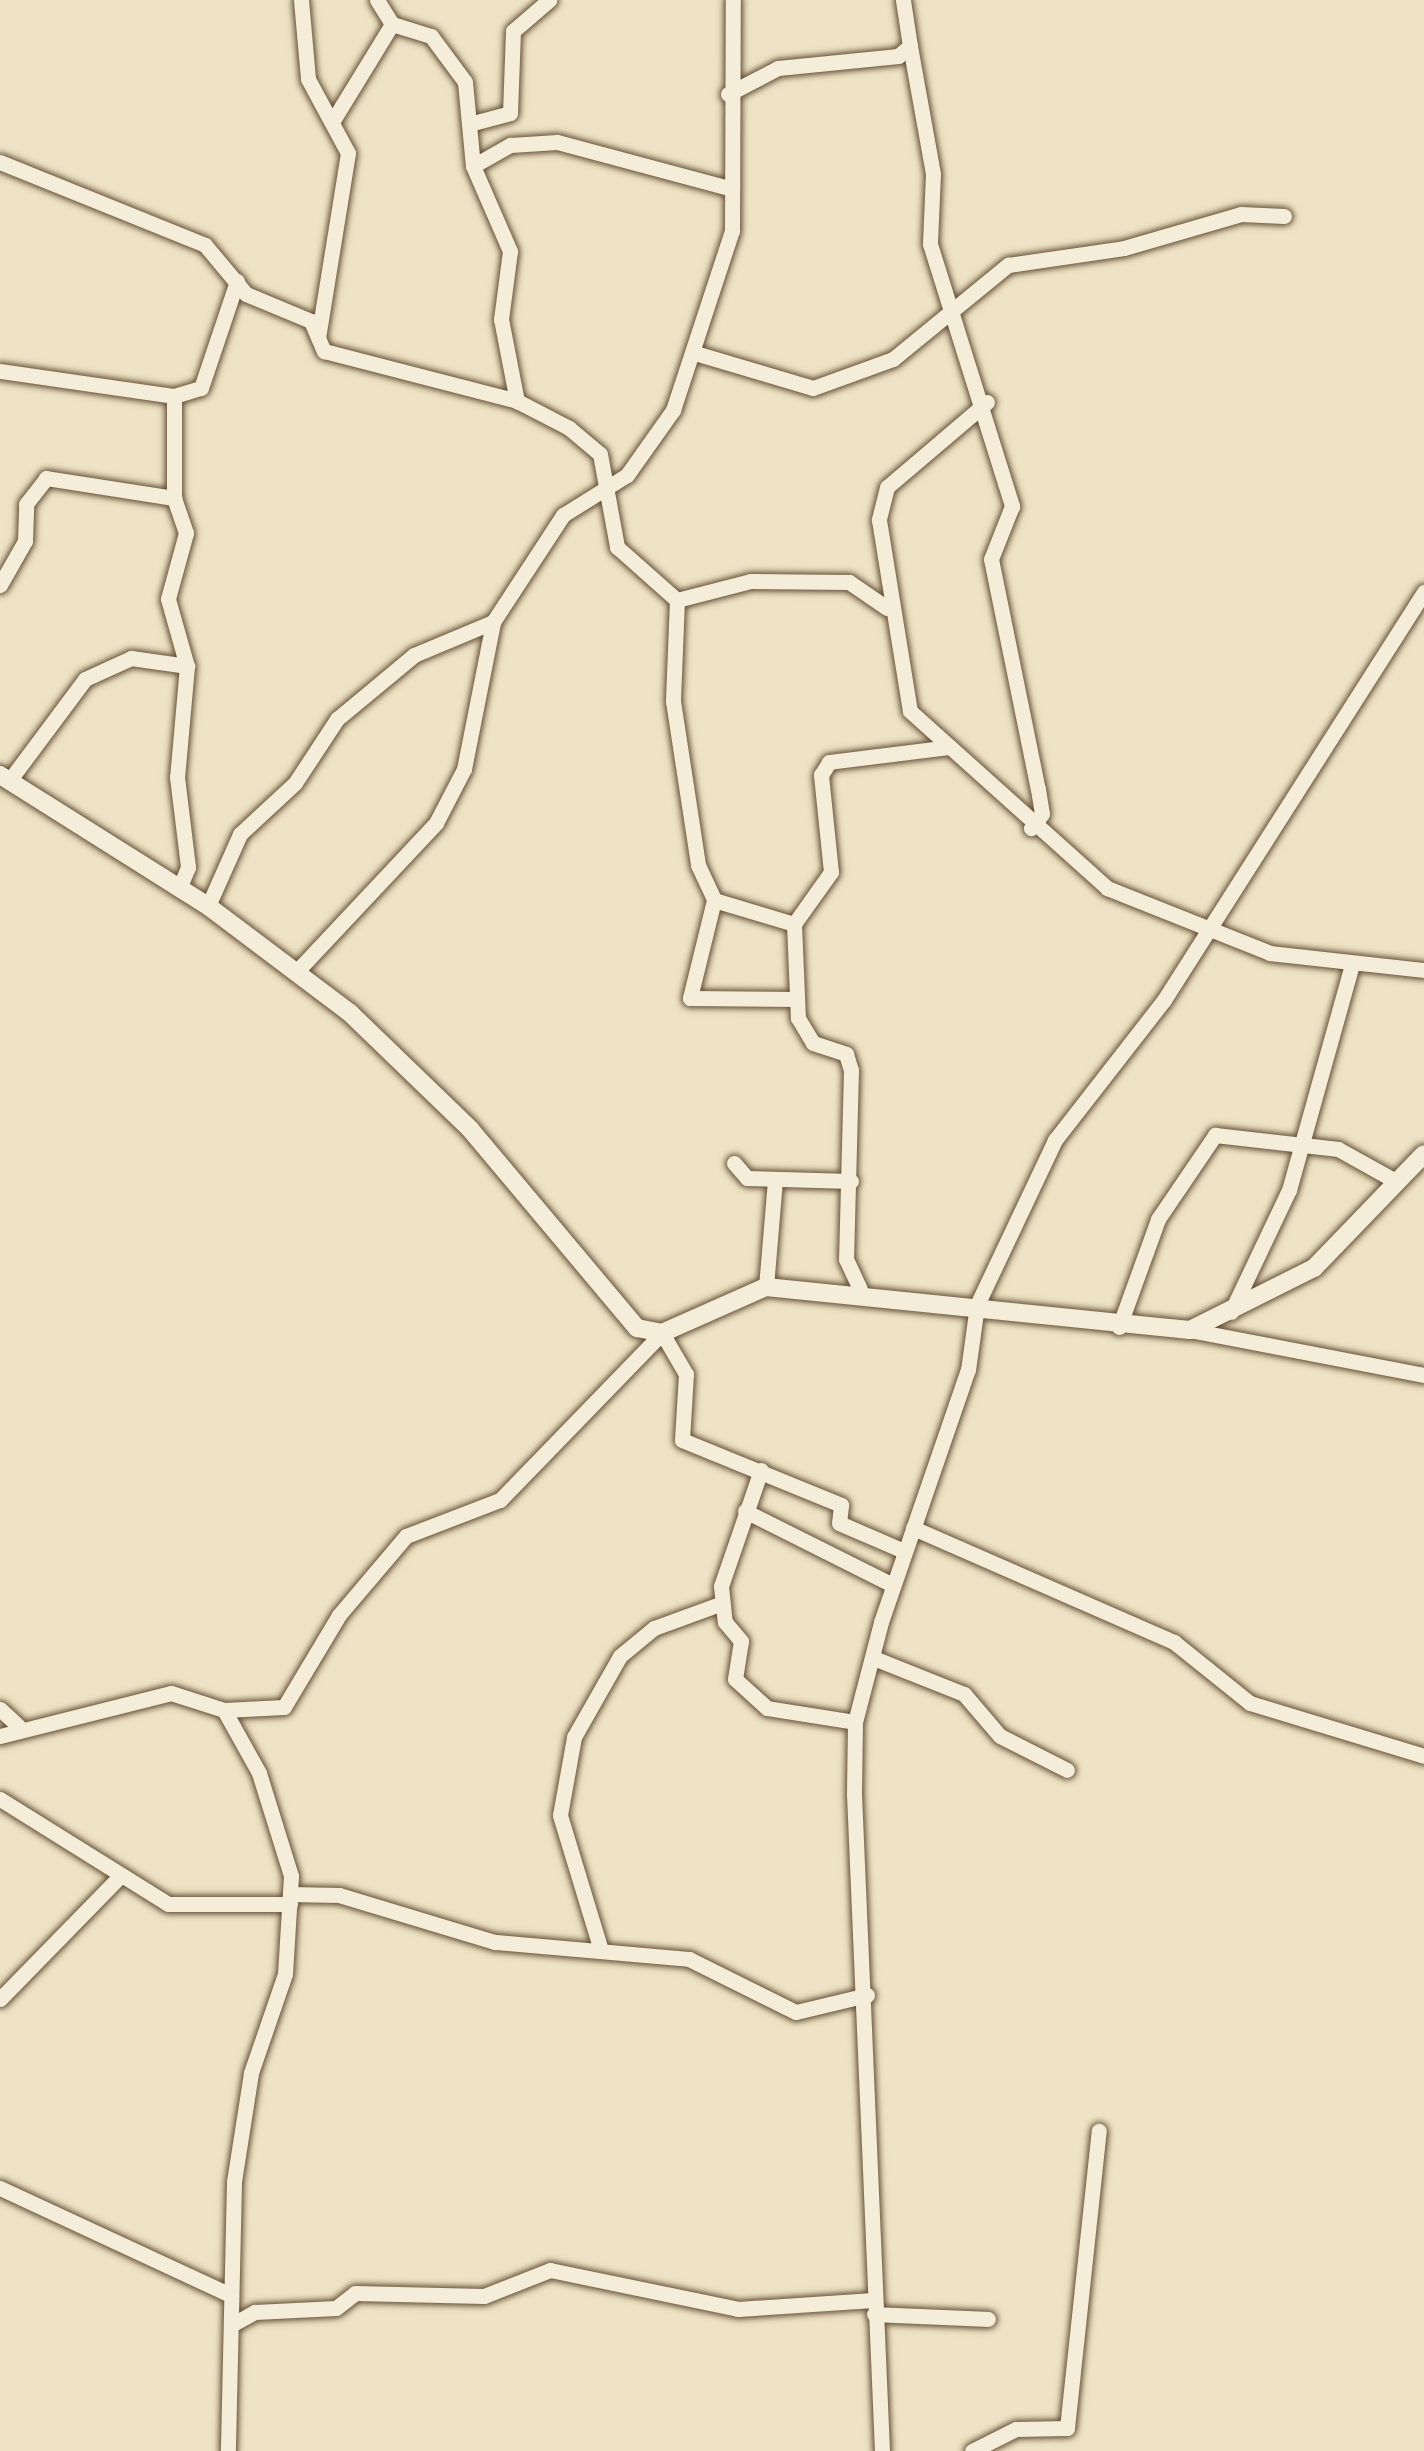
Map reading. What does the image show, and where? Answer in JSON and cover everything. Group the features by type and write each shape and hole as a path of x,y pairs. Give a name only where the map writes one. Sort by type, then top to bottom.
{"street":[{"path":"301,0 308,80 332,122 348,176 318,338"},
{"path":"377,0 392,24 444,49 473,123 473,166 510,251 501,320 517,401"},
{"path":"473,123 510,113 513,31 549,0"},
{"path":"298,970 436,823 464,769 493,622 563,515 646,456 695,353 732,231 728,94 733,0"},
{"path":"903,0 933,174 925,209 948,308 987,402 1012,506 991,559 1038,789 1031,828"},
{"path":"332,122 392,24"},
{"path":"728,94 778,68 910,46"},
{"path":"473,166 510,145 557,142 733,189"},
{"path":"0,162 171,226 230,264 237,281 311,321 324,351 517,401 600,454 602,485 617,547 677,600"},
{"path":"695,353 813,388 893,359 997,269 1052,252 1124,248 1253,212 1284,216"},
{"path":"0,371 174,396 201,388 237,281"},
{"path":"174,396 174,498 185,533 168,599 187,666 177,777 188,867 178,890"},
{"path":"987,402 887,487 886,608 910,711 1031,828 1107,888 1270,953 1424,970"},
{"path":"0,585 46,478 174,498"},
{"path":"677,600 751,581 849,582 886,608"},
{"path":"882,2451 861,2134 867,1994 855,1722 893,1585 968,1370 977,1305 1054,1140 1209,928 1424,592"},
{"path":"677,600 673,700 689,830 713,900 690,998 796,999"},
{"path":"208,906 240,834 295,783 337,719 414,655 493,622"},
{"path":"187,666 131,658 85,679 5,778 208,906 298,970 470,1130 637,1328 662,1334 686,1374 682,1441 841,1505 839,1522 904,1551"},
{"path":"860,1288 846,1259 851,1181 846,1054 813,1043 796,999 794,924 831,872 829,762 949,747"},
{"path":"713,900 794,924"},
{"path":"1231,1312 1304,1143 1352,964"},
{"path":"1119,1327 1158,1219 1215,1136 1304,1143 1392,1179"},
{"path":"1190,1330 1314,1268 1392,1179 1424,1154"},
{"path":"734,1162 747,1178 851,1181"},
{"path":"766,1287 775,1180"},
{"path":"0,1736 18,1726 171,1693 224,1710 284,1708 339,1615 406,1536 500,1500 662,1334 766,1287 860,1288 1119,1327 1190,1330 1424,1375"},
{"path":"761,1470 719,1604 741,1642 735,1679 752,1696 855,1722"},
{"path":"745,1511 893,1585"},
{"path":"913,1528 1174,1642 1250,1703 1424,1756"},
{"path":"600,1947 560,1815 574,1737 620,1656 654,1628 719,1604"},
{"path":"876,1659 964,1694 1000,1736 1067,1770"},
{"path":"0,1709 18,1726"},
{"path":"224,1710 259,1773 290,1899 284,1974 251,2072 234,2182 228,2451"},
{"path":"0,1799 120,1876 199,1911 290,1899 371,1902 495,1942 600,1947 689,1960 796,2012 867,1994"},
{"path":"0,1999 120,1876"},
{"path":"972,2451 1016,2429 1067,2428 1099,2131"},
{"path":"0,2188 231,2295"},
{"path":"233,2324 336,2308 356,2293 484,2296 550,2270 738,2308 873,2307 988,2319"}]}
